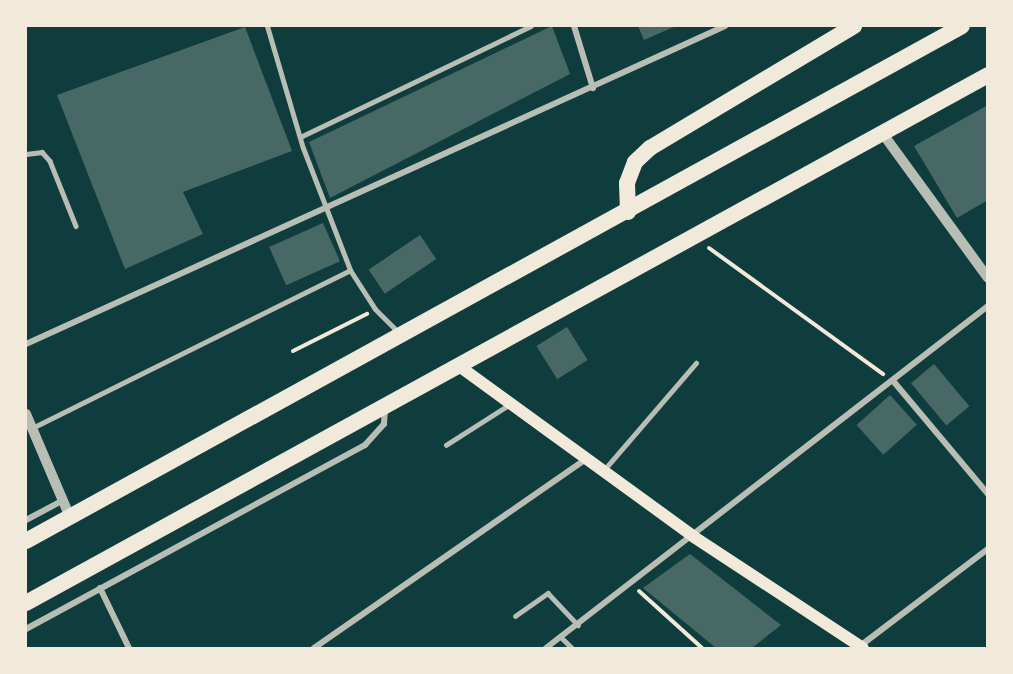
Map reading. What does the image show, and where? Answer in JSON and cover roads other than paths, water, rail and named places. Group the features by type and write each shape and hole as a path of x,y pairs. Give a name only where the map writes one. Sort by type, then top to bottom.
{"highway":[{"path":"628,212 627,183 634,162 650,148 854,26"},
{"path":"26,541 404,337 962,26"},
{"path":"26,603 987,75"}],"main road":[{"path":"459,366 602,473 860,648"}],"street":[{"path":"267,26 300,137 350,270 375,309 404,337"},
{"path":"300,137 531,26"},
{"path":"574,26 593,88"},
{"path":"26,344 326,211 725,26"},
{"path":"883,134 987,278"},
{"path":"32,428 350,270"},
{"path":"546,648 894,382 987,306"},
{"path":"894,382 987,494"},
{"path":"26,629 365,444 384,424 386,406"},
{"path":"26,414 60,502 70,517"},
{"path":"314,648 585,460"},
{"path":"26,520 60,502"},
{"path":"860,648 987,549"},
{"path":"100,588 129,648"}],"lane":[{"path":"26,154 42,152 50,161 76,226"},
{"path":"602,473 696,363"},
{"path":"446,445 510,404"},
{"path":"515,616 548,593 578,625"},
{"path":"561,638 572,648"}]}
